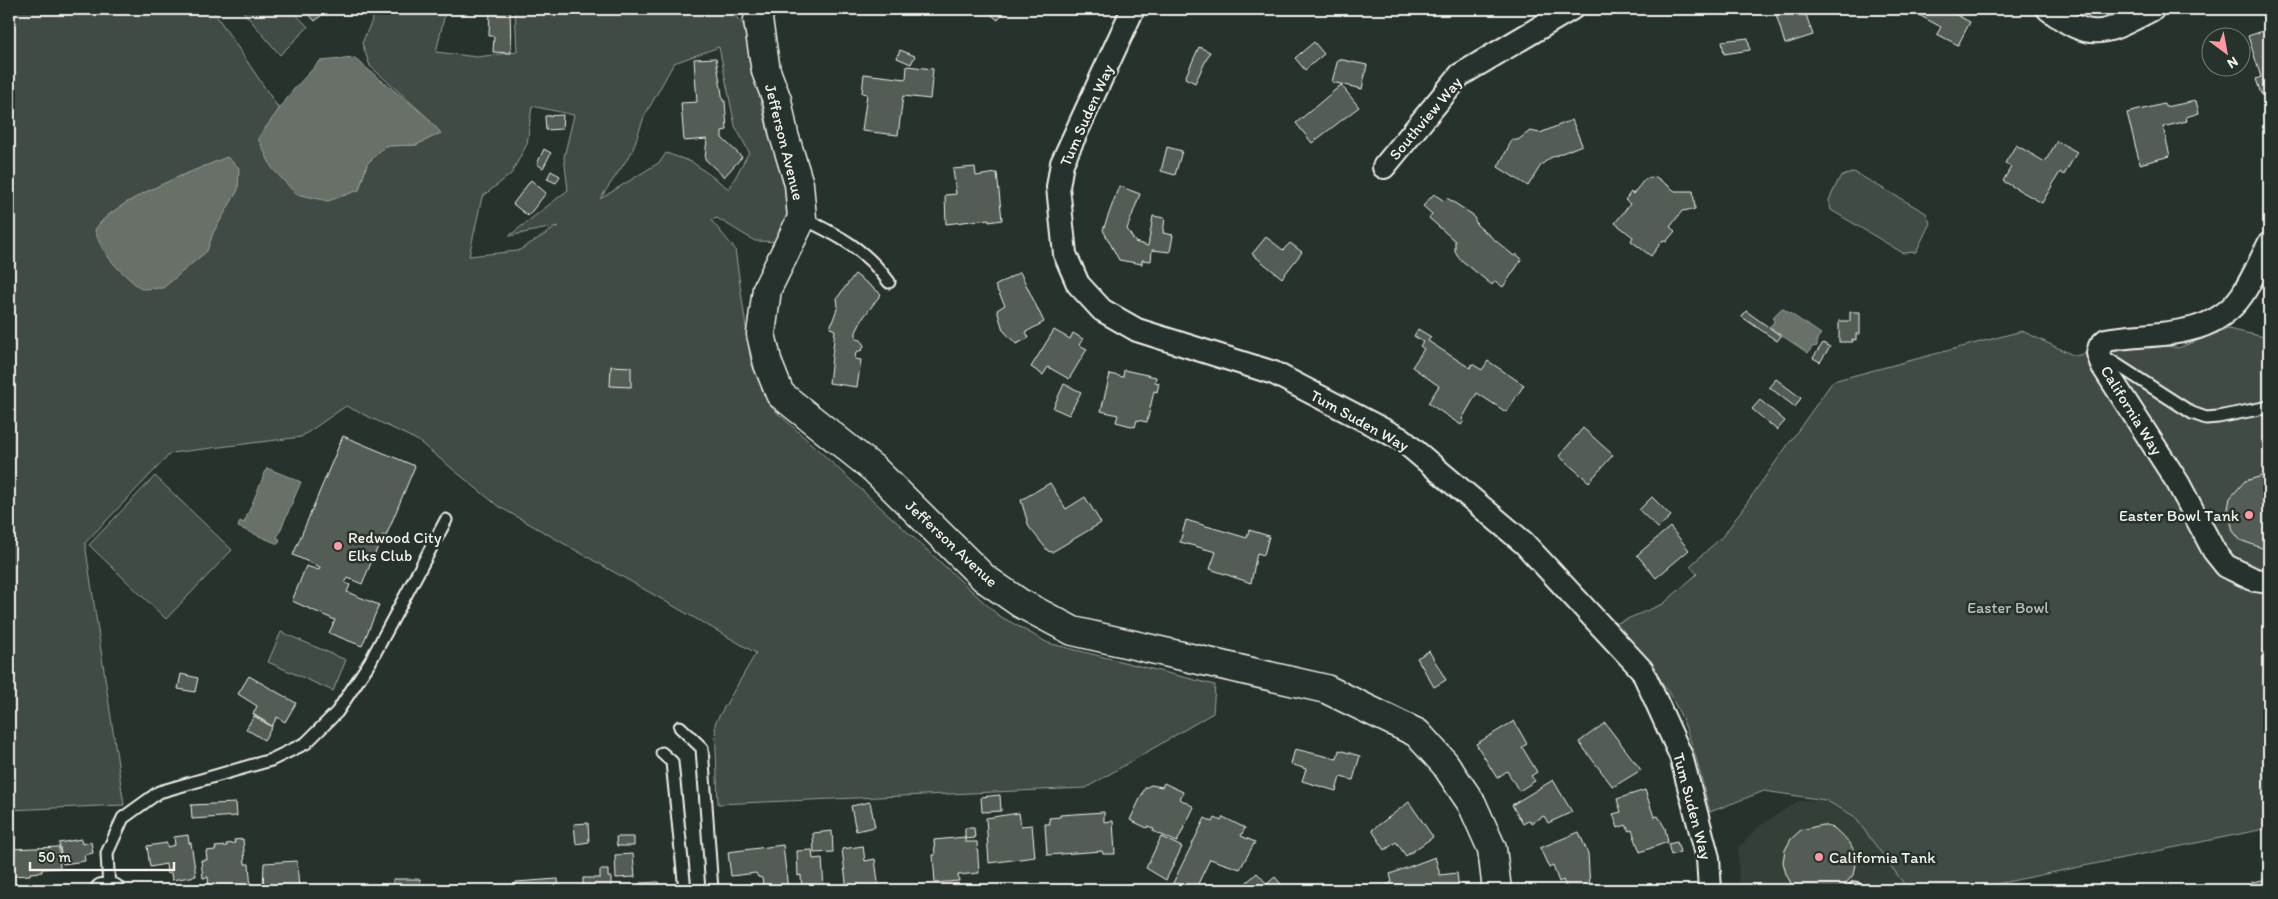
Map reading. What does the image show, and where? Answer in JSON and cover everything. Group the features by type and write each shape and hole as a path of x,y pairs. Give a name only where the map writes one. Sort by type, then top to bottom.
{"street":[{"name":"Jefferson Avenue","path":"760,9 758,20 766,71 777,100 784,135 799,184 802,218 767,289 761,334 768,364 780,394 874,469 984,578 1020,603 1073,631 1326,689 1417,733 1445,764 1472,804 1492,849 1497,890"},
{"name":"Tum Suden Way","path":"1133,9 1062,163 1058,187 1065,254 1078,284 1102,310 1137,330 1274,373 1401,439 1524,543 1642,670 1681,756 1708,858 1710,890"},
{"name":"Southview Way","path":"1384,167 1460,74 1571,9"},
{"path":"2048,9 2065,23 2086,32 2113,29 2153,9"},
{"name":"California Way","path":"2269,244 2241,296 2215,320 2196,329 2106,340 2100,346 2098,353 2108,376 2178,483 2220,558 2226,566 2255,580 2269,582"}],"lane":[{"path":"802,218 841,237 875,263 889,282"},
{"path":"2098,353 2192,413 2206,418 2269,407"},
{"path":"108,890 107,853 123,818 159,792 271,760 306,743 337,712 370,662 446,520"},
{"path":"680,728 702,748 712,890"},
{"path":"662,753 672,762 686,890"}],"shaded area":[{"path":"355,58 410,103 441,133 416,145 385,146 367,164 359,190 328,201 296,194 272,168 258,138 294,89 320,61"},
{"path":"227,157 239,168 238,190 213,233 207,251 163,288 141,289 107,256 95,230 104,219 136,197 175,178"},
{"path":"1782,308 1821,334 1817,339 1817,346 1812,347 1808,353 1769,327 1774,322 1773,317"},
{"path":"267,468 301,482 277,538 280,539 278,544 238,527 240,521 244,523"},
{"path":"1825,800 1854,816 1907,888 1915,890 1739,890 1738,848 1758,827 1798,801"}],"green space":[{"path":"9,9 212,9 338,197 359,190 367,164 385,146 416,145 440,133 427,117 370,66 362,43 377,9 446,9 436,52 477,57 517,52 515,9 728,9 743,24 768,133 794,199 788,242 755,241 717,218 711,220 735,249 751,363 769,405 998,615 1048,643 1215,685 1213,713 1086,788 718,804 715,723 756,653 498,506 417,440 346,406 301,437 171,453 85,543 124,805 9,810","holes":["719,47 735,126 749,152 729,189 692,162 666,153 660,162 600,199 632,152 644,117 674,63","532,106 574,115 564,157 568,190 509,236 558,226 518,251 469,256 482,197 511,174 527,144"]},
{"path":"241,9 291,9 308,27 280,55"},
{"path":"1854,172 1926,213 1930,223 1916,252 1903,253 1831,210 1829,200 1840,177"},
{"name":"Easter Bowl","path":"2228,329 2269,338 2269,828 1987,886 1907,888 1854,816 1825,800 1764,791 1710,812 1691,741 1674,702 1657,674 1615,624 1663,604 1697,574 1690,566 1724,535 1833,381 2022,331 2075,356 2133,341 2178,348"},
{"path":"155,476 232,550 166,619 89,545"},
{"path":"281,632 346,660 333,691 268,662"}],"building":[{"path":"304,9 333,9 327,14 325,12 315,21"},
{"path":"490,9 510,9 511,53 493,52 494,36 489,36"},
{"path":"984,9 1006,9 998,20"},
{"path":"1794,9 1804,9 1813,35 1785,44 1776,14"},
{"path":"1914,9 1945,9 1970,22 1958,45 1937,34 1941,27 1917,14"},
{"path":"2269,29 2269,92 2261,94 2256,79 2261,77 2250,42 2250,35"},
{"path":"1748,38 1750,50 1724,54 1722,41"},
{"path":"1314,42 1324,54 1305,70 1295,58"},
{"path":"1199,47 1210,52 1195,83 1185,78"},
{"path":"900,50 915,56 911,64 897,58"},
{"path":"716,58 723,101 725,101 727,130 722,131 722,138 742,157 724,177 705,159 707,139 684,141 681,103 697,102 694,59"},
{"path":"1338,59 1367,65 1362,89 1332,82"},
{"path":"907,66 933,69 930,99 903,96 898,135 862,131 867,94 862,93 864,74 906,79"},
{"path":"1341,85 1359,107 1312,143 1296,123"},
{"path":"2196,101 2199,113 2186,117 2187,121 2163,127 2170,156 2140,164 2127,113 2164,104 2165,107"},
{"path":"563,115 562,129 546,130 545,116"},
{"path":"1572,120 1582,145 1550,158 1541,165 1528,186 1498,167 1512,140 1518,140 1530,131 1540,133"},
{"path":"2057,141 2077,152 2064,175 2060,172 2042,203 2003,181 2011,167 2005,163 2016,145 2045,162"},
{"path":"1167,147 1182,151 1175,175 1161,171"},
{"path":"544,149 551,153 543,168 537,164"},
{"path":"975,167 976,176 997,173 1002,220 989,222 989,219 946,224 945,195 956,194 953,169"},
{"path":"551,171 560,176 556,183 547,179"},
{"path":"1656,177 1675,191 1693,191 1695,209 1682,211 1670,227 1675,231 1666,242 1663,240 1651,256 1631,241 1633,237 1615,223 1630,204 1625,200 1631,192 1633,194 1645,179"},
{"path":"531,180 546,193 528,216 513,204"},
{"path":"1119,186 1140,194 1127,229 1135,242 1148,246 1153,216 1165,218 1163,233 1173,235 1170,252 1152,250 1151,261 1142,260 1142,264 1119,260 1103,230"},
{"path":"1434,194 1444,201 1447,198 1473,215 1477,225 1514,256 1516,254 1522,259 1503,287 1495,281 1492,285 1460,259 1455,251 1455,241 1429,218 1432,214 1423,206"},
{"path":"1266,237 1283,250 1290,243 1302,252 1282,278 1252,254"},
{"path":"1020,272 1044,322 1026,332 1029,338 1016,344 1003,330 997,310 1005,305 995,286"},
{"path":"855,274 881,294 863,318 856,332 856,339 861,340 864,346 862,350 856,352 855,359 861,360 857,387 829,383 835,330 830,328 838,306 837,298"},
{"path":"1746,311 1781,336 1777,341 1742,317"},
{"path":"1850,312 1860,312 1860,334 1856,334 1856,340 1852,339 1853,342 1839,342 1839,321 1850,321"},
{"path":"1418,329 1431,337 1428,341 1470,368 1472,364 1482,370 1488,361 1524,385 1506,412 1477,393 1462,419 1464,421 1461,425 1428,403 1439,386 1412,367 1424,349 1420,346 1423,342 1414,336"},
{"path":"1054,330 1070,339 1073,333 1083,339 1079,345 1087,349 1069,379 1048,367 1043,375 1031,367"},
{"path":"1823,343 1830,347 1820,362 1813,358"},
{"path":"611,366 631,367 631,387 610,386"},
{"path":"1124,370 1156,377 1155,382 1159,383 1157,392 1154,391 1147,422 1137,420 1135,427 1116,422 1118,415 1101,411 1110,374 1123,377"},
{"path":"1776,379 1801,398 1795,407 1769,387"},
{"path":"1064,384 1081,392 1069,415 1053,408"},
{"path":"1760,400 1785,421 1777,430 1752,409"},
{"path":"1583,428 1613,455 1589,482 1559,456"},
{"name":"Redwood City Elks Club","path":"343,436 415,466 386,536 383,535 362,584 348,578 345,583 350,585 347,592 379,605 362,646 329,633 335,620 292,601 306,566 319,570 320,567 293,555"},
{"name":"Easter Bowl Tank","path":"2266,475 2269,476 2269,548 2262,548 2240,540 2233,531 2228,509 2230,498 2245,481"},
{"path":"1050,483 1066,509 1085,497 1101,523 1052,552 1048,551 1029,527 1021,500"},
{"path":"1652,497 1671,516 1658,528 1639,510"},
{"path":"1186,520 1247,538 1249,530 1269,536 1264,555 1257,553 1251,583 1210,569 1216,552 1180,542"},
{"path":"1670,527 1689,550 1656,578 1637,555"},
{"path":"1429,651 1446,680 1434,687 1417,658"},
{"path":"181,674 198,678 195,692 178,689"},
{"path":"249,676 296,703 285,722 277,717 272,726 253,714 257,706 238,694"},
{"path":"254,716 272,727 264,740 246,729"},
{"path":"1514,721 1527,744 1522,747 1537,772 1531,776 1535,781 1519,791 1507,771 1497,778 1476,744"},
{"path":"1605,723 1641,770 1613,787 1579,742"},
{"path":"1295,749 1337,759 1339,750 1360,756 1353,780 1340,777 1336,791 1302,781 1306,769 1291,764"},
{"path":"1553,780 1572,812 1548,823 1544,816 1531,823 1530,820 1523,824 1512,805"},
{"path":"1164,783 1183,792 1180,799 1194,807 1177,842 1153,831 1154,829 1148,826 1147,828 1130,820 1145,788 1151,785 1162,787"},
{"path":"1645,790 1654,817 1658,816 1665,828 1668,842 1640,852 1632,830 1629,831 1626,825 1618,828 1613,814 1621,812 1617,799"},
{"path":"1000,795 1001,811 982,812 981,797"},
{"path":"870,802 875,827 856,831 851,806"},
{"path":"1409,802 1433,837 1406,856 1396,842 1385,850 1372,830"},
{"path":"236,803 237,816 192,819 191,805"},
{"path":"1104,812 1104,822 1113,821 1115,854 1103,854 1102,851 1047,855 1045,824 1050,824 1049,818 1060,817 1060,815"},
{"path":"1019,813 1021,826 1032,825 1035,857 989,863 986,818"},
{"path":"1223,817 1245,828 1241,836 1255,842 1240,869 1210,859 1195,890 1183,890 1172,885 1205,818 1213,822 1215,818 1221,821"},
{"path":"588,823 589,842 576,844 574,824"},
{"name":"California Tank","path":"1822,825 1834,828 1850,843 1855,853 1853,875 1840,890 1799,890 1792,885 1786,874 1783,862 1785,850 1791,839 1801,830"},
{"path":"965,828 974,828 975,838 965,839"},
{"path":"832,831 833,852 814,853 813,833"},
{"path":"1579,832 1588,854 1590,888 1567,890 1563,880 1559,882 1553,866 1549,868 1540,848"},
{"path":"188,835 196,876 172,880 171,873 167,874 166,864 150,867 147,846 167,843 167,847 175,845 174,837"},
{"path":"616,837 634,837 634,846 617,846"},
{"path":"965,837 965,842 977,842 979,873 958,875 959,881 935,883 934,840"},
{"path":"1161,837 1182,847 1166,880 1146,868"},
{"path":"81,839 82,844 91,842 93,853 84,855 85,861 63,864 59,843"},
{"path":"243,839 245,864 249,864 251,890 229,890 229,886 220,886 220,889 209,888 208,877 203,878 201,860 207,860 206,851 216,850 215,847 227,846 226,844 235,843 234,840"},
{"path":"1677,842 1680,852 1671,855 1668,844"},
{"path":"783,845 788,890 764,890 762,878 758,877 756,873 731,876 728,852"},
{"path":"863,846 865,861 875,859 879,890 847,890 842,849"},
{"path":"59,847 60,868 42,869 42,872 30,873 30,875 12,876 10,849"},
{"path":"812,850 813,859 822,858 824,890 802,890 801,875 798,876 797,851"},
{"path":"633,854 635,877 616,878 615,855"},
{"path":"1435,857 1440,875 1457,873 1459,890 1388,890 1386,885 1392,882 1390,874"},
{"path":"297,861 299,890 263,890 264,863"},
{"path":"600,870 608,870 608,877 611,877 611,890 583,890 583,878 600,878"},
{"path":"1257,873 1267,884 1275,877 1286,890 1238,890"},
{"path":"393,879 420,879 420,890 393,890"},
{"path":"558,879 559,890 517,890 516,882"},
{"path":"2269,879 2269,890 2253,890 2252,882"},
{"path":"659,882 660,890 640,890 640,883"}],"place":[{"name":"Easter Bowl Tank","path":"2249,515"},
{"name":"Redwood City Elks Club","path":"338,546"},
{"name":"California Tank","path":"1819,857"}]}
